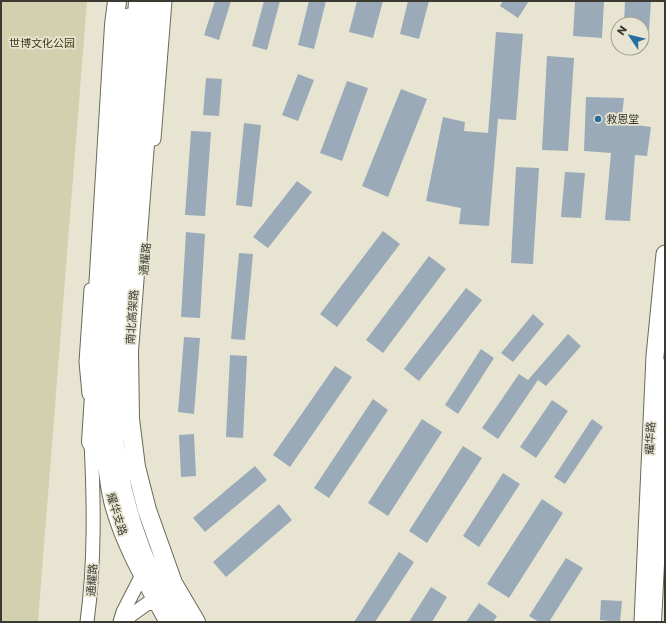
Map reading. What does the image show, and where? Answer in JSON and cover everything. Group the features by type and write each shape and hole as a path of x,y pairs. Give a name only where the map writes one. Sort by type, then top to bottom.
{"highway":[{"path":"91,442 96,360 98,290 114,25 117,1"},
{"name":"南北高架路","path":"138,1 115,348 113,420 119,467 129,513 160,594 176,622"},
{"name":"南北高架路","path":"156,1 129,351 130,419 136,467 147,510 173,583 196,622"},
{"path":"163,25 168,1"},
{"path":"96,360 103,397"},
{"path":"652,622 665,368"}],"main road":[{"name":"耀华路","path":"643,622 654,364 665,254"}],"street":[{"path":"91,442 85,362 108,1"},
{"path":"103,397 108,292 129,1"},
{"name":"通耀路","path":"165,1 135,379 137,424 144,469 154,515 170,560 203,622"},
{"name":"耀华支路","path":"103,397 103,448 111,503 121,532 141,577 166,622"},
{"name":"通耀路","path":"88,622 93,580 94,514 91,442"},
{"path":"120,622 123,612 141,577"},
{"path":"127,622 130,616 148,603 156,604"}],"green space":[{"name":"世博文化公园","path":"1,1 87,1 38,622 1,622"}],"building":[{"path":"215,1 231,1 219,40 204,35"},
{"path":"264,1 280,1 267,50 252,46"},
{"path":"309,1 326,1 314,49 298,45"},
{"path":"357,1 383,1 373,38 349,32"},
{"path":"408,1 429,1 419,39 400,34"},
{"path":"503,1 529,1 518,18 500,6"},
{"path":"575,1 604,1 602,38 573,36"},
{"path":"625,1 651,1 650,16 624,16"},
{"path":"496,32 523,34 516,120 498,119 489,226 459,224 461,208 426,201 443,117 465,122 464,131 488,133"},
{"path":"547,56 574,58 568,151 542,150"},
{"path":"298,74 314,80 298,121 282,115"},
{"path":"206,78 222,79 219,116 203,115"},
{"path":"347,81 368,88 342,161 320,153"},
{"path":"401,89 427,99 388,197 362,186"},
{"path":"586,97 624,98 621,123 651,127 647,156 635,155 630,221 605,220 611,153 584,151"},
{"path":"244,123 261,125 252,207 236,205"},
{"path":"191,131 211,132 205,216 185,215"},
{"path":"516,167 539,168 533,264 511,263"},
{"path":"565,172 585,173 581,218 561,217"},
{"path":"297,181 312,192 268,248 253,237"},
{"path":"383,231 400,244 337,327 320,314"},
{"path":"186,232 205,234 200,318 181,317"},
{"path":"239,253 253,254 245,340 231,339"},
{"path":"429,256 446,269 383,353 366,340"},
{"path":"466,288 482,300 419,381 404,369"},
{"path":"533,314 544,324 513,362 501,353"},
{"path":"568,334 581,346 546,386 538,380 498,439 482,428 519,374 528,380"},
{"path":"184,337 200,338 194,414 178,412"},
{"path":"481,349 494,358 458,414 445,405"},
{"path":"230,355 247,356 243,438 226,437"},
{"path":"335,366 352,377 290,467 273,455"},
{"path":"373,399 388,410 329,498 314,488"},
{"path":"552,400 568,411 536,458 520,447"},
{"path":"422,419 442,432 388,516 368,503"},
{"path":"592,419 603,427 565,484 554,477"},
{"path":"194,434 196,476 181,477 179,435"},
{"path":"463,446 482,458 427,543 409,531"},
{"path":"255,466 267,480 205,532 193,518"},
{"path":"503,473 520,484 479,547 463,536"},
{"path":"542,499 563,513 509,598 487,584"},
{"path":"279,504 292,520 226,577 213,562"},
{"path":"399,552 414,562 375,622 354,622"},
{"path":"566,558 583,568 549,622 539,622 529,616"},
{"path":"431,587 447,597 432,622 409,622"},
{"path":"601,600 622,601 620,622 600,620"},
{"path":"479,603 497,616 493,622 466,622"}],"place":[{"name":"救恩堂","path":"598,119"}]}
